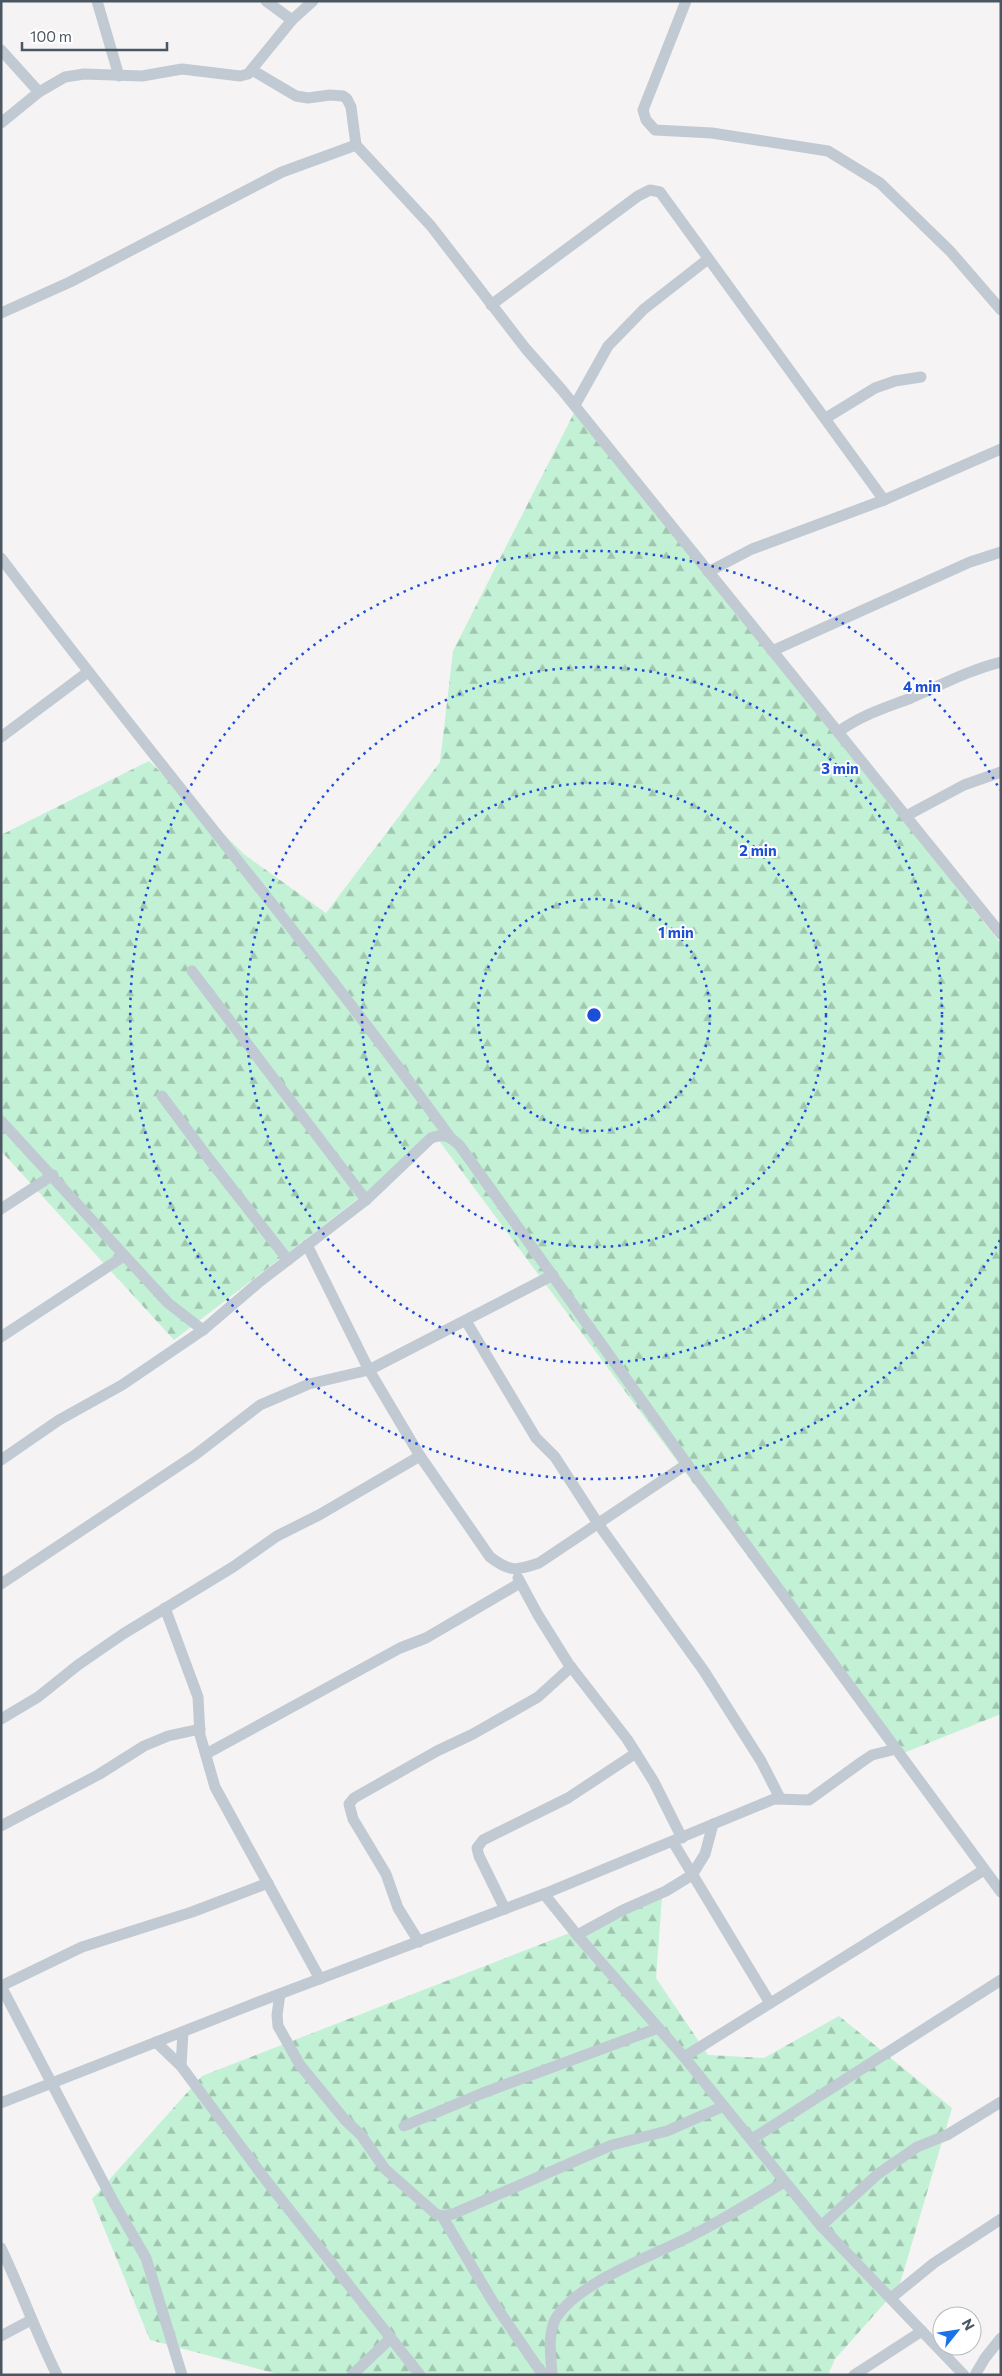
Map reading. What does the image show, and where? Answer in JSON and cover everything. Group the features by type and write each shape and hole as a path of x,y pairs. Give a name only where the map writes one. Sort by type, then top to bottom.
{"street":[{"path":"97,1 119,76"},
{"path":"266,1 292,20"},
{"path":"1,123 39,92 65,77 84,74 142,76 182,69 240,76 248,74 292,20 313,1"},
{"path":"686,1 643,110 646,120 655,130 712,133 828,151 880,183 950,251 1001,310"},
{"path":"1,50 39,92"},
{"path":"252,70 296,96 308,98 330,95 343,96 347,99 351,107 356,145 431,226 492,305 1001,934"},
{"path":"1,313 70,282 282,172 356,145"},
{"path":"492,305 638,196 650,190 660,192 884,500"},
{"path":"574,405 608,346 644,308 708,259"},
{"path":"826,418 876,388 896,381 921,378"},
{"path":"708,572 752,549 884,500 1001,450"},
{"path":"772,651 970,562 1001,552"},
{"path":"1,558 88,672 342,991 450,1137 460,1146 687,1464 1001,1892"},
{"path":"838,732 873,711 970,672 1001,662"},
{"path":"1,737 88,672"},
{"path":"906,816 964,785 1001,772"},
{"path":"192,971 247,1046 366,1200"},
{"path":"162,1096 288,1260"},
{"path":"1,1121 53,1175 168,1303 203,1330"},
{"path":"1,1460 51,1426 122,1385 203,1330 288,1260 366,1200 432,1138 440,1135 450,1137"},
{"path":"1,1209 53,1175"},
{"path":"307,1246 369,1370 420,1456 490,1557 504,1568 513,1570 539,1564 687,1464"},
{"path":"1,1336 124,1256"},
{"path":"1,1584 195,1455 260,1405 309,1384 369,1370 447,1328 466,1321 553,1275"},
{"path":"466,1321 536,1438 555,1457 599,1525 704,1671 761,1761 780,1798"},
{"path":"1,1719 38,1697 78,1665 165,1608 233,1567 277,1536 319,1515 420,1456"},
{"path":"513,1570 538,1615 571,1667 636,1753 654,1782 692,1875 770,2003"},
{"path":"206,1754 400,1648 426,1638 520,1583"},
{"path":"165,1608 198,1697 200,1729 214,1787 320,1979"},
{"path":"419,1942 398,1908 386,1874 353,1819 349,1804 354,1798 438,1750 472,1734 538,1697 571,1667"},
{"path":"1,1826 98,1775 144,1746 168,1736 200,1729"},
{"path":"1,2103 280,1994 544,1894 780,1798 809,1800 863,1761 872,1756 896,1749"},
{"path":"505,1909 479,1856 477,1848 482,1840 568,1798 636,1753"},
{"path":"577,1935 623,1910 666,1891 692,1875 699,1867 705,1854 713,1824"},
{"path":"684,2057 984,1870"},
{"path":"182,2375 146,2258 138,2241 113,2201 1,1986 82,1947 192,1912 268,1883"},
{"path":"544,1894 577,1935 684,2057 821,2226 964,2375"},
{"path":"752,2139 1001,1980"},
{"path":"280,1994 277,2015 278,2026 300,2065 344,2120 366,2142 385,2169 436,2214 442,2216 452,2214 612,2145 666,2131 724,2106"},
{"path":"404,2126 483,2093 658,2028"},
{"path":"181,2066 183,2032"},
{"path":"156,2042 181,2066 265,2179 420,2375"},
{"path":"821,2226 878,2174 917,2147 947,2135 1001,2102"},
{"path":"552,2375 550,2337 555,2320 566,2304 612,2274 738,2211 784,2182"},
{"path":"442,2216 493,2302 543,2375"},
{"path":"891,2298 934,2263 1001,2219"},
{"path":"1,2248 31,2320 57,2375"},
{"path":"1,2336 31,2320"},
{"path":"854,2375 922,2330"},
{"path":"352,2375 391,2338"},
{"path":"975,2375 984,2358 1001,2338"}],"green space":[{"path":"577,407 1001,944 1001,1714 896,1756 437,1138 174,1340 1,1151 1,835 149,761 245,855 326,913 440,762 453,651"},
{"path":"662,1897 656,1978 708,2055 764,2058 839,2016 952,2108 899,2287 835,2359 828,2375 281,2375 150,2340 92,2199 202,2076"}]}
